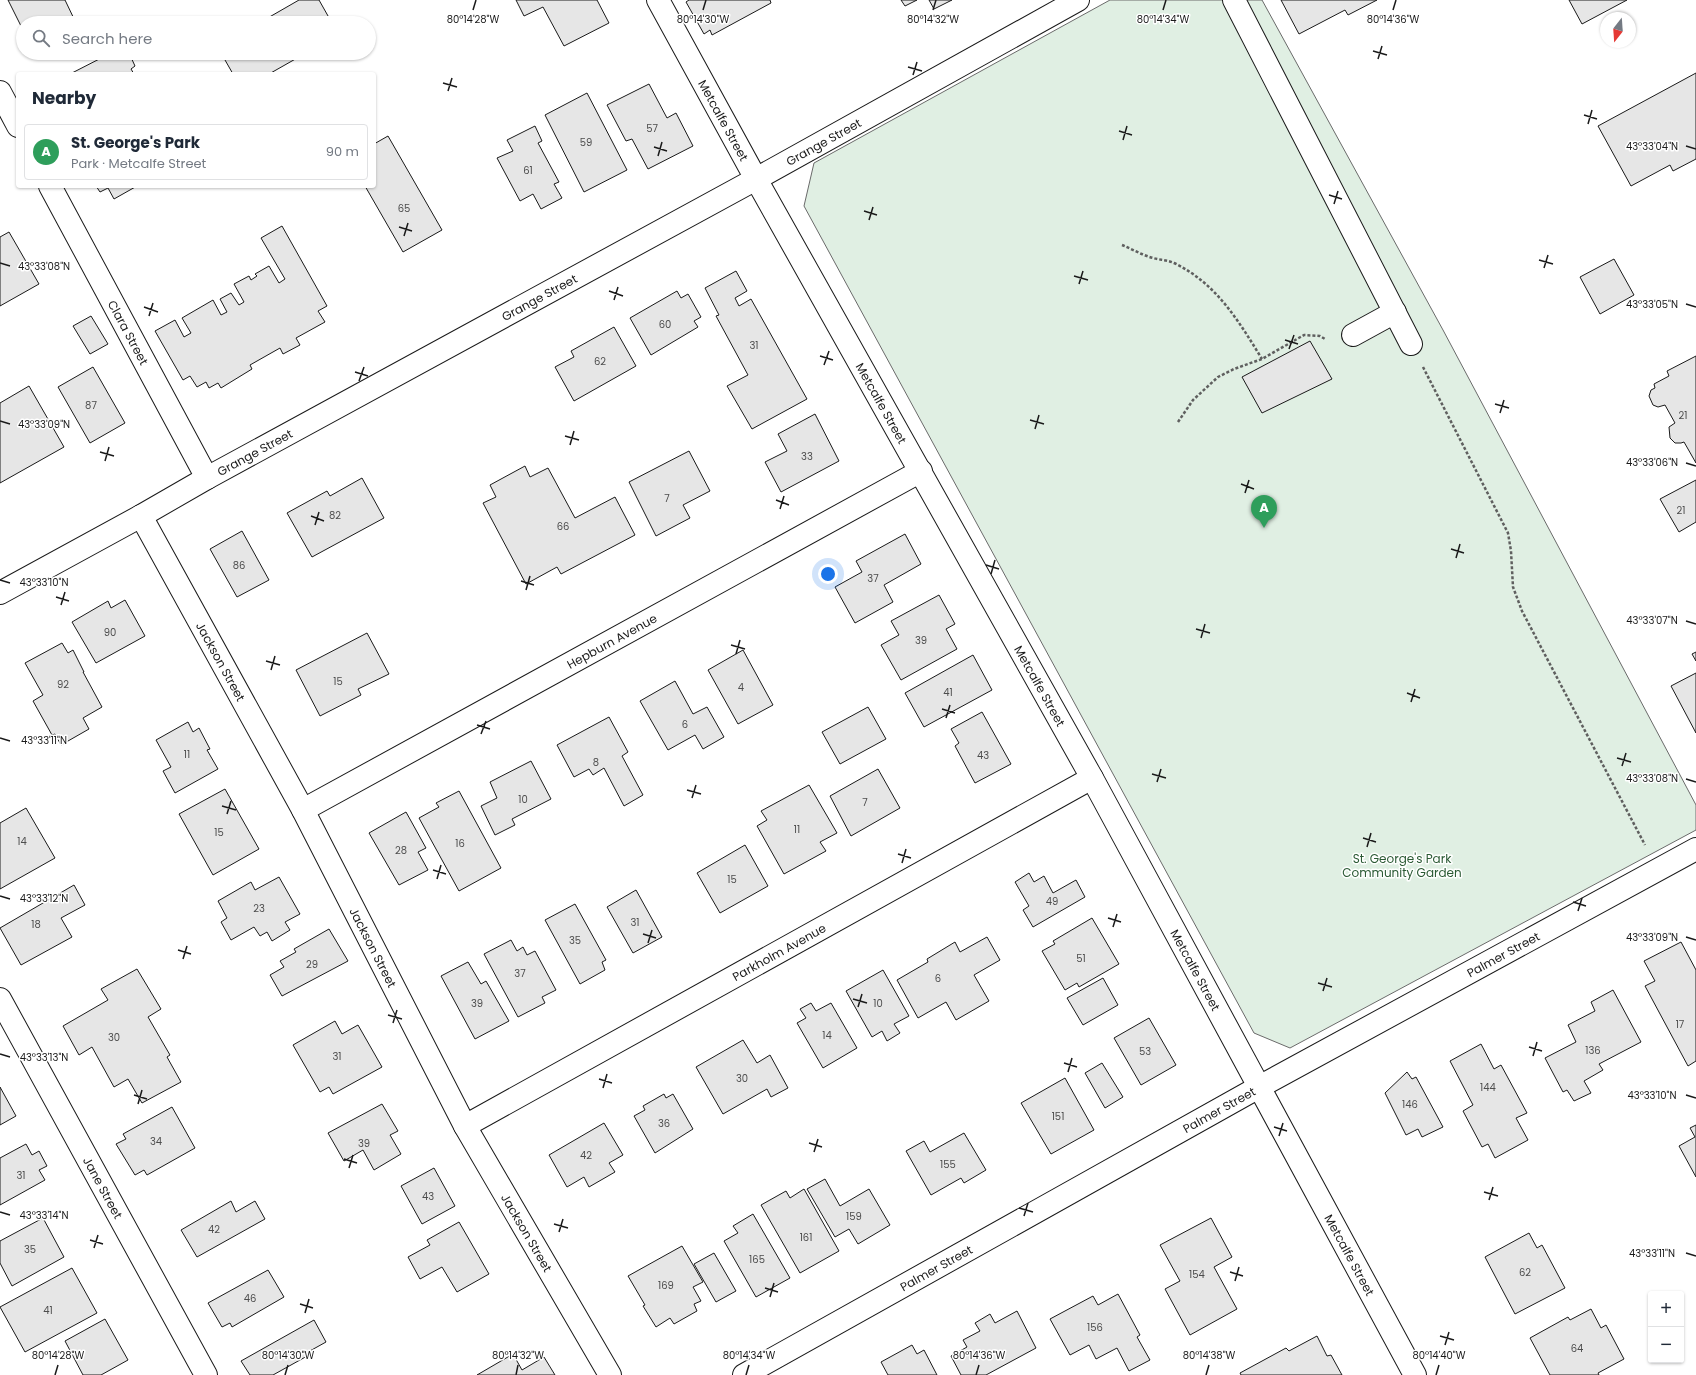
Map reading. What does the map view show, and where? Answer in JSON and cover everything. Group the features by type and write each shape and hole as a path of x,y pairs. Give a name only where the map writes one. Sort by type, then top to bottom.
{"street":[{"name":"Metcalfe Street","path":"658,0 756,179 1092,778 1415,1375"},
{"path":"1234,0 1411,344"},
{"name":"Grange Street","path":"0,593 207,478 756,179 1071,2"},
{"path":"0,92 16,122"},
{"name":"Clara Street","path":"51,188 207,478"},
{"path":"1353,335 1395,312"},
{"name":"Hepburn Avenue","path":"303,810 920,471"},
{"name":"Jackson Street","path":"141,516 303,810 465,1126 610,1375"},
{"name":"Parkholm Avenue","path":"465,1126 1092,778"},
{"name":"Palmer Street","path":"744,1375 1259,1087 1694,856"},
{"name":"Jane Street","path":"0,999 206,1375"}],"path":[{"path":"1122,244 1153,258 1171,262 1193,273 1217,295 1241,324 1262,359"},
{"path":"1178,422 1193,400 1218,377 1262,359 1304,335 1320,336 1340,346 1353,335"},
{"path":"1411,344 1508,532 1511,551 1513,587 1522,611 1647,849"}],"green space":[{"name":"St. George's Park Community Garden","path":"1110,0 1262,0 1443,330 1696,805 1696,830 1290,1048 1254,1033 804,206 814,163"}],"building":[{"path":"8,0 65,0 73,16 16,16"},
{"path":"299,0 319,0 328,16 271,16"},
{"path":"516,0 597,0 609,23 564,46 543,7 524,16"},
{"path":"689,0 770,0 771,3 712,35 710,30 704,34 686,2"},
{"path":"901,0 917,0 905,6"},
{"path":"929,0 952,0 934,9"},
{"path":"1281,0 1377,0 1348,15 1345,10 1299,34"},
{"path":"1569,0 1627,0 1604,12 1600,12 1600,14 1582,24"},
{"path":"97,60 132,60 135,66 131,69 133,72 74,72"},
{"path":"225,60 294,60 273,72 232,72"},
{"path":"1696,73 1696,159 1673,171 1670,165 1631,186 1598,126"},
{"path":"649,84 667,118 676,113 693,146 648,169 632,139 626,141 607,105"},
{"path":"587,93 627,170 584,192 545,115"},
{"path":"535,126 542,141 538,143 559,182 554,184 562,198 541,209 533,194 520,201 497,158 513,151 507,140"},
{"path":"388,136 442,230 403,252 366,188 376,188 376,143"},
{"path":"97,188 108,188 100,192"},
{"path":"108,188 133,188 114,199"},
{"path":"282,226 327,306 318,311 325,322 296,338 300,345 283,354 280,348 250,365 252,369 221,388 218,383 209,388 206,382 197,387 190,376 183,380 155,331 175,320 184,337 191,333 182,318 213,300 221,315 227,312 220,299 231,293 239,305 244,302 234,284 249,276 251,280 257,276 255,274 269,266 279,283 285,279 261,238"},
{"path":"9,232 39,284 0,306 0,237"},
{"path":"1614,259 1634,295 1600,314 1580,277"},
{"path":"736,271 747,291 735,298 739,306 751,299 807,399 752,429 727,386 748,375 716,316 719,315 705,288"},
{"path":"677,291 681,298 688,294 701,317 694,321 698,327 651,355 630,318"},
{"path":"91,316 108,344 90,354 73,326"},
{"path":"614,327 636,366 574,401 555,367 574,357 571,351"},
{"path":"1310,341 1332,379 1262,413 1242,377"},
{"path":"1696,356 1696,463 1684,442 1675,443 1670,438 1669,427 1675,423 1665,405 1658,407 1653,405 1649,396 1651,390 1655,388 1654,384 1669,376 1667,371"},
{"path":"93,367 125,423 90,443 58,387"},
{"path":"29,386 64,447 0,483 0,403"},
{"path":"815,414 839,461 781,492 765,462 787,451 778,434"},
{"path":"689,451 710,491 683,505 690,518 656,536 629,482"},
{"path":"525,466 530,477 548,468 575,518 615,497 635,535 561,574 557,567 526,584 483,503 496,497 490,485"},
{"path":"362,478 384,518 312,557 287,513 327,491 330,496"},
{"path":"1696,480 1696,522 1679,532 1660,499"},
{"path":"242,531 269,580 237,597 210,549"},
{"path":"905,534 921,564 884,585 893,602 855,623 835,587 862,572 856,561"},
{"path":"939,595 955,624 946,629 957,649 901,680 881,645 899,635 891,621"},
{"path":"125,600 145,636 96,663 72,622 108,601 111,608"},
{"path":"367,633 389,674 358,689 361,695 320,716 296,670"},
{"path":"62,643 68,653 73,650 102,707 83,718 89,729 61,745 55,734 52,735 33,701 43,695 25,663"},
{"path":"743,650 773,705 738,724 708,670"},
{"path":"1696,652 1696,661 1692,654"},
{"path":"973,655 992,690 924,727 905,693"},
{"path":"1696,673 1696,733 1671,686"},
{"path":"675,681 693,714 707,707 724,737 703,749 695,735 668,750 640,701"},
{"path":"868,707 886,739 840,764 822,732"},
{"path":"982,712 1011,764 975,783 955,746 959,743 951,729"},
{"path":"609,717 628,752 622,756 643,795 624,806 604,768 593,775 589,769 574,777 557,745"},
{"path":"188,722 193,732 199,728 210,749 207,750 218,769 175,793 163,771 171,767 156,740"},
{"path":"531,761 551,799 512,819 515,825 495,835 481,806 497,798 490,782"},
{"path":"878,769 900,808 851,836 830,796"},
{"path":"809,785 837,833 820,842 826,851 784,874 757,826 767,820 761,811"},
{"path":"225,789 259,849 213,875 179,814"},
{"path":"459,791 501,868 459,891 419,818 439,807 436,803"},
{"path":"26,808 55,858 0,889 0,823"},
{"path":"406,812 426,848 418,852 428,870 399,885 369,833"},
{"path":"745,845 768,886 720,913 697,873"},
{"path":"1029,873 1034,882 1044,876 1053,893 1076,880 1085,897 1033,927 1023,910 1029,906 1015,882"},
{"path":"279,877 300,914 285,922 290,930 272,941 267,932 260,936 254,927 231,940 221,922 227,918 218,901 251,882 255,890"},
{"path":"74,885 85,905 61,918 72,937 21,965 0,928"},
{"path":"636,890 662,937 633,953 607,907"},
{"path":"575,904 606,960 602,962 605,970 580,984 545,920"},
{"path":"1092,918 1119,964 1079,987 1077,983 1065,990 1042,951 1055,944 1053,941"},
{"path":"329,929 348,961 282,996 270,975 284,967 280,961 296,952 294,949"},
{"path":"987,937 1000,960 974,975 989,1001 956,1020 946,1002 918,1018 897,980 928,962 927,959 955,942 960,952"},
{"path":"511,940 517,951 523,947 527,955 535,951 556,990 542,997 545,1003 518,1017 484,954"},
{"path":"1681,942 1696,970 1696,1061 1688,1066 1645,986 1655,981 1644,961"},
{"path":"468,962 481,984 486,981 509,1021 475,1039 441,976"},
{"path":"137,969 161,1009 148,1017 170,1055 167,1057 181,1082 142,1103 128,1079 114,1087 92,1047 79,1055 63,1026 108,1000 101,989"},
{"path":"883,970 909,1016 894,1024 900,1033 887,1041 882,1031 872,1037 846,991"},
{"path":"1103,978 1118,1005 1083,1025 1067,998"},
{"path":"1613,990 1641,1042 1599,1064 1603,1070 1584,1081 1591,1093 1574,1101 1567,1090 1563,1092 1545,1058 1576,1042 1568,1025 1595,1011 1591,1002"},
{"path":"811,1003 816,1011 831,1003 857,1048 823,1068 797,1023 806,1018 800,1009"},
{"path":"1149,1018 1176,1065 1141,1085 1114,1038"},
{"path":"335,1021 342,1034 358,1025 382,1067 333,1094 329,1087 320,1092 293,1045"},
{"path":"743,1040 757,1063 770,1055 788,1088 771,1097 767,1089 723,1114 696,1067"},
{"path":"1481,1044 1494,1069 1501,1065 1527,1113 1516,1118 1528,1140 1495,1158 1488,1144 1482,1147 1463,1111 1473,1105 1450,1061"},
{"path":"1102,1063 1123,1097 1105,1108 1085,1073"},
{"path":"1407,1072 1412,1079 1416,1077 1443,1127 1422,1137 1418,1129 1406,1135 1385,1093"},
{"path":"1065,1078 1094,1130 1051,1154 1021,1103"},
{"path":"0,1087 16,1116 0,1125"},
{"path":"664,1094 666,1098 673,1094 693,1129 655,1153 634,1116 645,1110 643,1106"},
{"path":"382,1104 398,1131 390,1135 401,1154 374,1170 363,1150 344,1161 328,1133"},
{"path":"172,1107 195,1148 147,1175 144,1170 135,1175 116,1144 126,1139 123,1134"},
{"path":"604,1123 623,1155 609,1163 615,1172 589,1187 584,1177 567,1187 549,1155"},
{"path":"1696,1125 1696,1177 1679,1146 1695,1137 1690,1128"},
{"path":"964,1133 986,1170 964,1183 961,1178 931,1195 906,1151 924,1141 930,1152"},
{"path":"26,1144 32,1155 39,1151 47,1166 39,1170 45,1180 0,1205 0,1158"},
{"path":"434,1168 455,1206 422,1224 401,1186"},
{"path":"825,1179 840,1206 869,1189 890,1225 858,1244 849,1229 835,1237 807,1189"},
{"path":"804,1189 839,1251 800,1273 761,1205 786,1191 790,1198"},
{"path":"231,1201 236,1212 255,1201 265,1219 197,1257 181,1230"},
{"path":"753,1214 790,1278 756,1297 724,1241 738,1233 733,1226"},
{"path":"43,1218 64,1257 12,1286 0,1263 0,1241"},
{"path":"1211,1218 1232,1257 1214,1267 1237,1309 1190,1335 1165,1289 1180,1281 1160,1245"},
{"path":"459,1222 489,1274 457,1292 442,1267 420,1279 408,1257 430,1245 427,1240"},
{"path":"1529,1233 1537,1248 1542,1245 1565,1288 1515,1314 1485,1257"},
{"path":"682,1246 703,1282 693,1287 701,1301 694,1304 697,1311 674,1324 670,1318 656,1327 643,1306 645,1305 628,1276"},
{"path":"714,1253 736,1291 716,1302 694,1264"},
{"path":"72,1268 97,1313 25,1352 0,1307"},
{"path":"268,1270 284,1297 232,1327 230,1323 222,1327 208,1303"},
{"path":"1118,1294 1140,1335 1137,1337 1150,1360 1129,1371 1117,1348 1096,1359 1089,1345 1070,1355 1050,1319 1093,1296 1098,1305"},
{"path":"1591,1309 1601,1328 1606,1325 1624,1359 1598,1373 1599,1375 1550,1375 1530,1338 1568,1317 1570,1320"},
{"path":"1017,1311 1036,1348 986,1375 961,1375 951,1356 967,1347 963,1340 980,1331 975,1323 990,1314 995,1323"},
{"path":"105,1319 128,1360 101,1375 83,1375 65,1341"},
{"path":"314,1320 326,1342 308,1352 309,1355 273,1375 250,1375 241,1361"},
{"path":"1317,1336 1327,1356 1331,1355 1342,1375 1241,1375 1240,1373 1286,1348 1289,1351"},
{"path":"912,1345 917,1354 924,1350 937,1375 888,1375 881,1362"},
{"path":"513,1354 522,1370 544,1357 555,1375 477,1375"}],"place":[{"name":"St. George's Park","path":"1264,528"}]}
